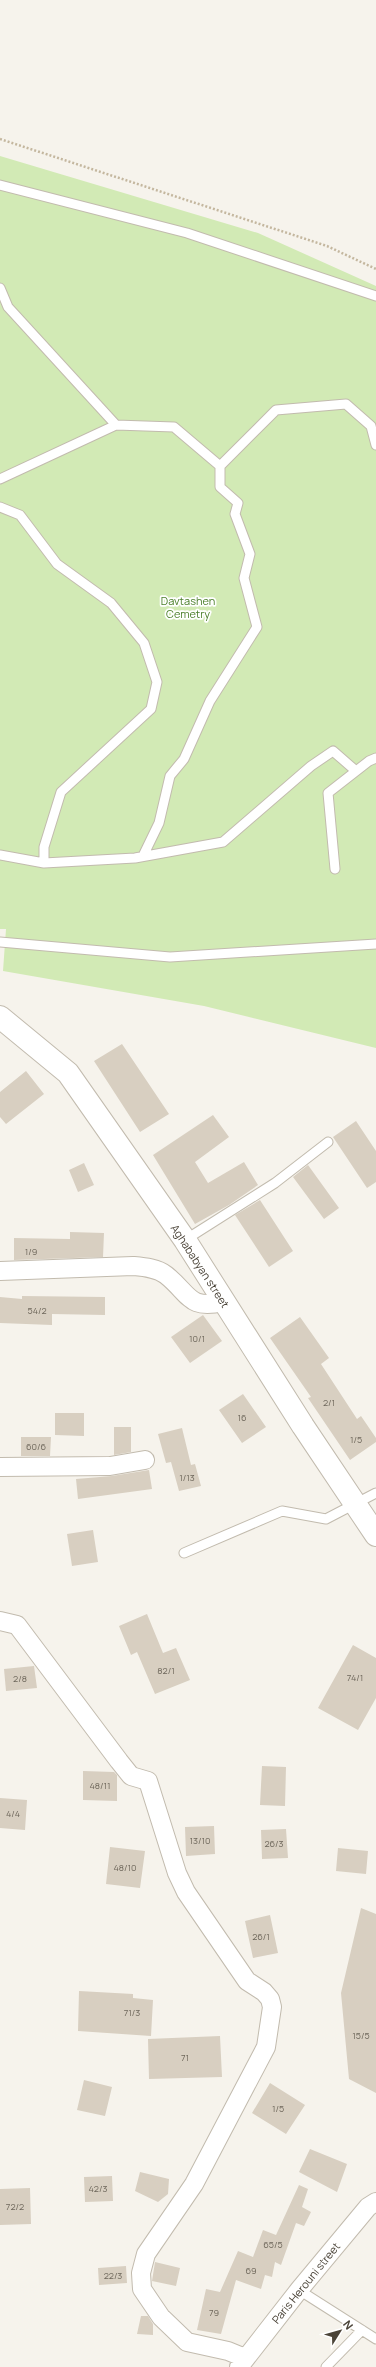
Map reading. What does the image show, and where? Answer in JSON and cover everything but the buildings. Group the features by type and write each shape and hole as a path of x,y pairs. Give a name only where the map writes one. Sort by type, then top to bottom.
{"street":[{"name":"Aghababyan street","path":"0,1017 68,1073 184,1240 376,1535"},
{"path":"0,1271 133,1266 151,1268 166,1274 179,1289 199,1304 208,1305 223,1302"},
{"path":"0,1467 110,1466 146,1460"},
{"path":"0,1621 17,1625 118,1761 131,1776 148,1781 177,1873 186,1892 247,1981 264,1992 270,1999 272,2007 271,2021 266,2047 194,2184 146,2254 141,2274 142,2289 152,2305 186,2342 228,2351 242,2363"},
{"name":"Paris Herouni street","path":"242,2363 299,2290 368,2207 376,2202"}],"lane":[{"path":"0,184 187,233 376,296"},
{"path":"0,288 8,307 116,425"},
{"path":"143,856 159,823 170,776 184,759 210,701 257,627 244,578 250,554 235,514 238,503 220,486 220,466 276,410 346,404 371,426 376,445"},
{"path":"0,479 116,425 174,427 220,466"},
{"path":"0,507 20,515 57,564 111,603 144,643 157,682 151,709 60,792 44,847 44,863"},
{"path":"0,855 44,863 143,856 223,842 312,766 333,751 356,771"},
{"path":"335,869 328,793 369,761 376,758"},
{"path":"0,942 170,957 376,944"},
{"path":"184,1240 275,1182 328,1142"},
{"path":"184,1554 282,1511 326,1519 356,1505 376,1493"},
{"path":"299,2290 376,2339"},
{"path":"326,2367 362,2330"}],"path":[{"path":"0,139 327,246 376,269"}],"green space":[{"name":"Davtashen Cemetry","path":"0,156 258,233 376,286 376,1048 204,1006 3,971 6,929 0,929"}]}
